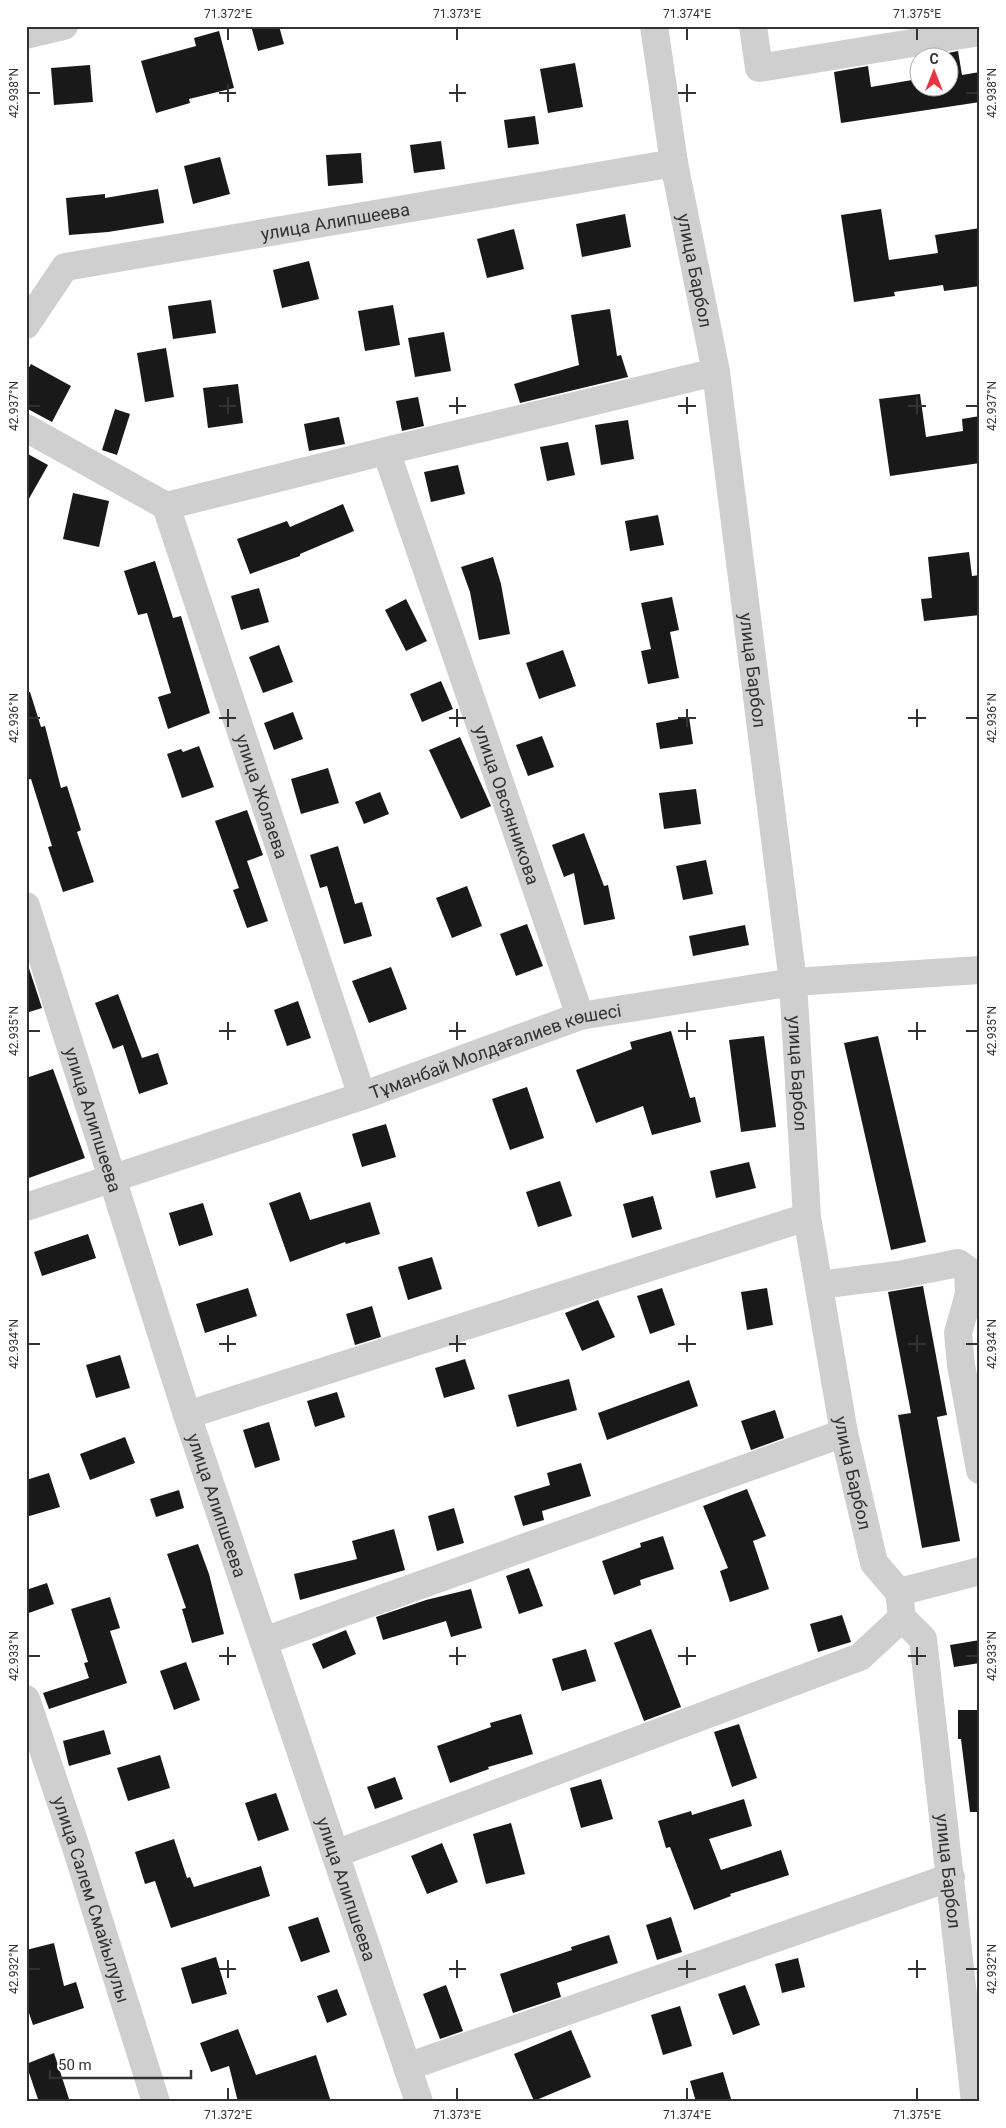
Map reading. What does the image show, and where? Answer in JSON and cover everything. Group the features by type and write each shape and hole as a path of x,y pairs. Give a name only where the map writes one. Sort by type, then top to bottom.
{"street":[{"path":"26,34 64,26"},
{"name":"улица Барбол","path":"654,26 674,163 716,372 793,982 807,1217 844,1433 874,1563 923,1639 975,2102"},
{"path":"753,26 759,68 941,32 980,32"},
{"name":"улица Алипшеева","path":"26,325 65,267 674,163"},
{"path":"26,428 166,506 386,450 716,372"},
{"name":"улица Овсянникова","path":"386,450 580,1016"},
{"name":"улица Жолаева","path":"166,506 362,1096"},
{"name":"улица Алипшеева","path":"26,906 186,1415 419,2102"},
{"name":"Тұманбай Молдағалиев көшесі","path":"26,1207 362,1096 580,1016 793,982 980,970"},
{"path":"186,1415 807,1217"},
{"path":"819,1285 898,1275 958,1264 968,1270 969,1294 958,1333 961,1365 980,1470"},
{"path":"264,1641 844,1433"},
{"path":"335,1854 860,1657 900,1605 980,1571"},
{"name":"улица Салем Смайылулы","path":"26,1699 74,1841 156,2102"},
{"path":"407,2067 951,1877"}],"building":[{"path":"251,26 279,26 284,44 258,51"},
{"path":"219,31 234,88 189,99 190,103 156,113 141,61 196,46 194,38"},
{"path":"958,51 962,75 980,72 980,102 841,123 834,72 868,66 871,87 908,81 908,98 958,98"},
{"path":"575,63 583,107 548,113 540,69"},
{"path":"90,65 93,102 54,105 51,68"},
{"path":"535,116 539,144 508,148 504,120"},
{"path":"441,141 445,169 414,173 410,145"},
{"path":"361,153 363,183 328,186 326,155"},
{"path":"220,157 230,194 193,204 184,166"},
{"path":"158,189 164,223 108,232 69,235 66,198 105,194 105,198"},
{"path":"881,209 889,260 938,253 935,235 980,228 980,286 944,291 943,285 894,292 895,296 854,302 841,215"},
{"path":"625,214 631,247 582,257 576,224"},
{"path":"514,229 524,269 487,278 477,239"},
{"path":"309,261 319,299 282,308 273,270"},
{"path":"211,300 216,333 173,339 168,306"},
{"path":"393,305 400,345 365,351 358,311"},
{"path":"610,309 617,356 621,355 628,377 520,403 514,384 579,365 571,315"},
{"path":"444,332 451,371 415,377 408,338"},
{"path":"166,348 174,397 145,402 137,353"},
{"path":"31,364 71,386 52,422 26,408 26,373"},
{"path":"238,384 243,423 208,428 203,388"},
{"path":"920,394 926,437 963,431 962,419 980,416 980,463 890,476 879,399"},
{"path":"418,397 424,426 402,431 396,401"},
{"path":"115,409 130,414 117,455 102,450"},
{"path":"339,417 345,444 309,451 304,424"},
{"path":"628,420 634,459 601,465 595,425"},
{"path":"568,442 575,475 547,481 540,447"},
{"path":"26,453 48,465 26,504"},
{"path":"458,465 465,494 431,502 424,472"},
{"path":"73,493 109,501 99,547 63,539"},
{"path":"343,504 354,531 300,554 300,556 250,574 237,539 287,521 290,527"},
{"path":"658,515 664,545 630,551 625,521"},
{"path":"969,552 972,576 980,575 980,615 924,621 921,599 932,598 928,557"},
{"path":"493,557 501,584 510,634 479,640 470,592 461,567"},
{"path":"155,561 173,618 181,616 210,713 168,729 158,697 171,693 147,613 138,615 124,571"},
{"path":"259,588 269,622 241,630 231,596"},
{"path":"672,597 679,630 670,632 679,678 648,684 641,651 651,649 641,603"},
{"path":"406,599 427,641 406,651 385,610"},
{"path":"279,645 293,682 263,693 249,657"},
{"path":"563,650 576,686 539,699 526,663"},
{"path":"441,681 453,709 422,722 410,694"},
{"path":"26,692 30,692 41,727 45,726 61,788 67,786 81,830 77,832 94,882 63,892 48,847 52,846 31,779 26,780"},
{"path":"293,712 303,739 274,750 264,723"},
{"path":"689,717 693,744 660,749 656,723"},
{"path":"542,736 554,767 528,776 516,745"},
{"path":"460,737 491,806 461,819 429,750"},
{"path":"199,746 214,787 182,798 167,754 181,749 183,752"},
{"path":"328,768 339,803 301,814 291,779"},
{"path":"696,789 701,824 664,829 659,793"},
{"path":"380,792 389,814 364,824 355,802"},
{"path":"247,810 263,855 247,861 268,921 247,928 233,890 239,888 215,821"},
{"path":"584,833 604,886 608,885 615,919 584,925 574,873 564,877 552,845"},
{"path":"338,846 355,904 362,902 372,936 344,944 327,886 320,888 310,855"},
{"path":"706,860 713,894 683,900 676,866"},
{"path":"467,886 482,926 452,938 436,898"},
{"path":"527,924 543,966 516,976 500,934"},
{"path":"745,925 749,945 693,956 689,936"},
{"path":"26,959 42,1008 26,1013"},
{"path":"391,967 407,1009 369,1023 352,981"},
{"path":"118,994 142,1058 158,1053 168,1084 139,1094 123,1045 113,1049 95,1003"},
{"path":"298,1001 311,1038 287,1046 274,1010"},
{"path":"671,1031 690,1098 695,1097 701,1122 652,1135 643,1106 596,1123 576,1070 632,1049 630,1042"},
{"path":"764,1036 776,1127 741,1132 729,1040"},
{"path":"878,1036 926,1242 891,1250 844,1043"},
{"path":"53,1069 85,1158 26,1179 26,1078"},
{"path":"527,1087 544,1138 510,1150 492,1099"},
{"path":"386,1124 396,1157 362,1167 352,1134"},
{"path":"749,1162 756,1188 716,1198 710,1171"},
{"path":"560,1181 572,1216 538,1227 526,1192"},
{"path":"300,1192 310,1220 370,1202 380,1234 346,1244 345,1242 290,1262 269,1203"},
{"path":"653,1196 662,1229 632,1238 623,1204"},
{"path":"203,1203 213,1235 179,1246 169,1213"},
{"path":"88,1234 96,1258 42,1276 34,1252"},
{"path":"432,1257 442,1289 408,1300 398,1267"},
{"path":"923,1286 947,1415 937,1417 960,1541 922,1548 898,1415 911,1413 888,1292"},
{"path":"248,1288 257,1316 205,1333 196,1304"},
{"path":"662,1288 675,1325 650,1334 637,1296"},
{"path":"767,1288 773,1325 747,1330 741,1292"},
{"path":"598,1300 615,1337 582,1351 565,1313"},
{"path":"372,1306 381,1337 355,1345 346,1314"},
{"path":"120,1355 130,1388 96,1398 86,1365"},
{"path":"465,1359 475,1389 444,1398 435,1368"},
{"path":"569,1379 577,1410 517,1427 508,1395"},
{"path":"689,1380 698,1406 607,1440 598,1413"},
{"path":"337,1392 345,1417 315,1427 307,1401"},
{"path":"775,1410 784,1438 751,1450 741,1421"},
{"path":"269,1422 280,1460 255,1468 243,1430"},
{"path":"125,1437 135,1463 90,1480 80,1454"},
{"path":"581,1463 591,1496 542,1511 544,1520 523,1526 514,1496 550,1485 547,1473"},
{"path":"49,1473 60,1507 26,1517 26,1480"},
{"path":"747,1489 766,1536 753,1541 769,1589 730,1602 720,1571 728,1568 703,1506"},
{"path":"179,1490 184,1508 156,1517 150,1499"},
{"path":"454,1508 464,1543 437,1551 428,1516"},
{"path":"394,1529 405,1570 300,1600 294,1574 357,1559 352,1541"},
{"path":"663,1536 674,1569 640,1580 641,1585 614,1595 602,1561 641,1547 640,1543"},
{"path":"198,1544 209,1574 224,1634 192,1643 182,1609 186,1608 167,1554"},
{"path":"529,1568 543,1606 519,1614 506,1576"},
{"path":"47,1583 54,1604 26,1614 26,1590"},
{"path":"471,1589 482,1628 451,1637 446,1621 383,1640 376,1617 426,1600"},
{"path":"110,1597 120,1628 110,1631 127,1683 49,1709 43,1693 89,1678 84,1663 88,1662 71,1609"},
{"path":"842,1615 851,1642 818,1652 810,1624"},
{"path":"651,1629 681,1707 644,1721 614,1643"},
{"path":"346,1630 356,1654 323,1669 312,1644"},
{"path":"980,1640 980,1663 954,1667 950,1645"},
{"path":"586,1649 596,1681 562,1691 552,1659"},
{"path":"186,1662 200,1700 174,1710 160,1671"},
{"path":"958,1710 980,1710 980,1812 970,1812 961,1739 958,1739"},
{"path":"521,1714 533,1754 488,1767 489,1769 450,1783 437,1746 491,1727 490,1723"},
{"path":"739,1724 757,1778 732,1787 714,1732"},
{"path":"104,1730 111,1754 69,1766 63,1741"},
{"path":"160,1755 170,1788 128,1801 117,1768"},
{"path":"395,1777 403,1799 375,1809 367,1787"},
{"path":"601,1779 613,1819 581,1828 570,1788"},
{"path":"276,1793 289,1830 258,1841 245,1803"},
{"path":"744,1799 752,1826 709,1839 721,1870 781,1850 789,1875 730,1894 731,1896 694,1910 670,1847 666,1848 658,1821 691,1811 692,1815"},
{"path":"511,1823 525,1874 486,1884 473,1834"},
{"path":"174,1839 187,1878 190,1877 194,1887 261,1866 270,1896 171,1928 155,1881 145,1884 135,1852"},
{"path":"442,1843 458,1882 427,1894 411,1856"},
{"path":"318,1917 330,1952 301,1962 288,1927"},
{"path":"671,1917 682,1952 657,1960 646,1925"},
{"path":"609,1935 618,1963 557,1983 561,1997 513,2013 500,1974 572,1950 571,1947"},
{"path":"54,1943 64,1986 76,1982 84,2008 33,2025 26,2004 26,1950"},
{"path":"216,1957 227,1994 192,2004 181,1968"},
{"path":"798,1958 805,1987 782,1993 775,1964"},
{"path":"446,1985 463,2031 440,2039 423,1994"},
{"path":"745,1985 760,2025 733,2035 718,1994"},
{"path":"337,1989 347,2015 327,2023 317,1996"},
{"path":"680,2006 692,2046 663,2055 651,2015"},
{"path":"238,2029 256,2075 316,2055 331,2102 238,2102 229,2066 211,2072 200,2043"},
{"path":"571,2030 591,2077 534,2101 514,2054"},
{"path":"54,2053 70,2102 39,2102 26,2064"},
{"path":"723,2072 731,2099 721,2102 696,2102 690,2081"}]}
